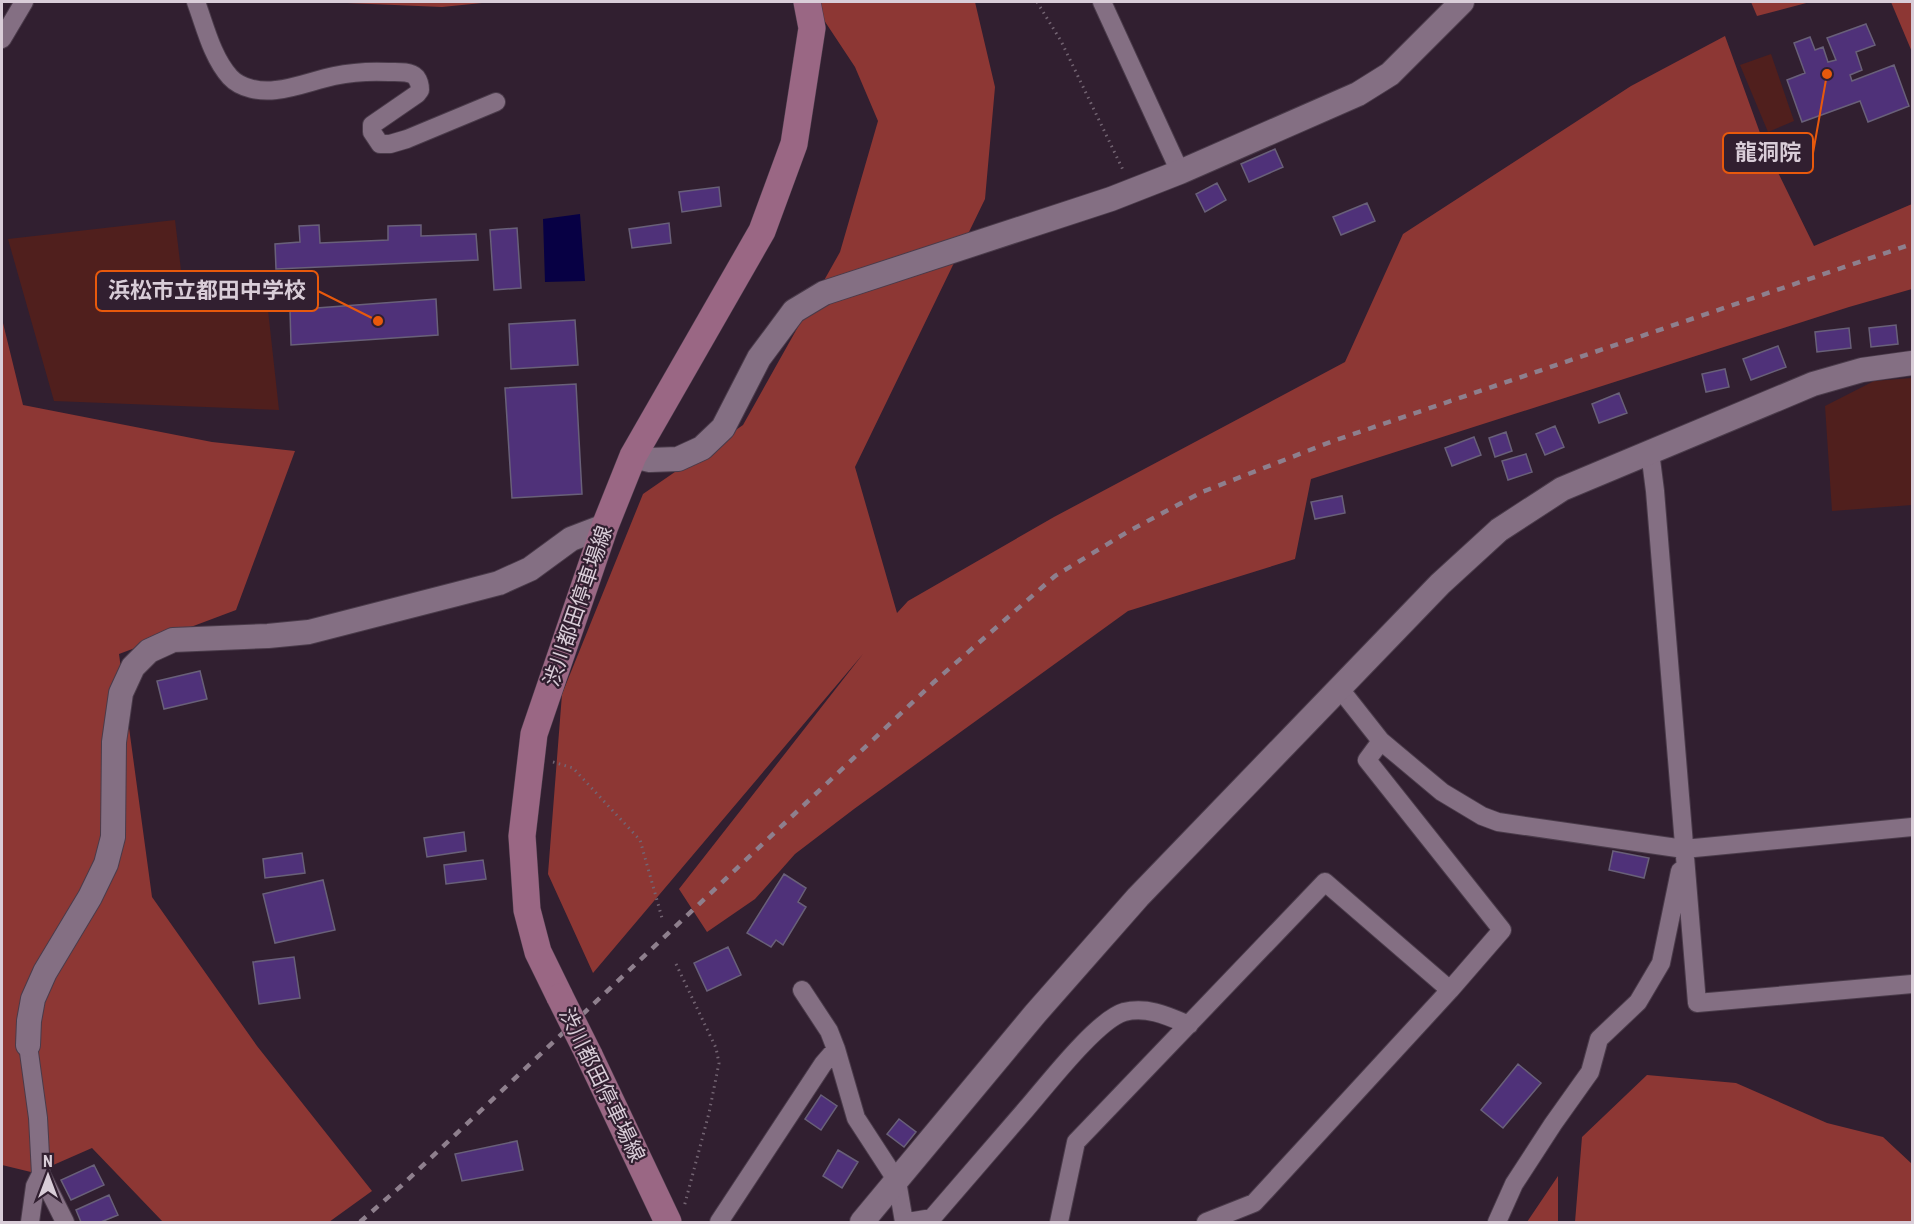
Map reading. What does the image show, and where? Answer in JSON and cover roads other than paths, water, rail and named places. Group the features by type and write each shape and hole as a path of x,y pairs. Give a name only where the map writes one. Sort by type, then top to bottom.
{"main road":[{"name":"渋川都田停車場線","path":"670,1214 538,952 527,910 522,836 534,734 605,526 633,456 762,231 794,144 812,28 807,2"}],"street":[{"path":"2,39 24,2"},
{"path":"196,2 214,52 230,77 244,87 276,90 335,75 366,71 397,72 415,76 420,90 417,94 372,125 372,132 380,144 390,144 407,139 496,102"},
{"path":"1102,2 1180,172"},
{"path":"633,456 650,460 678,459 702,448 723,428 759,358 794,311 824,293 1132,190 1180,172 1358,94 1390,74 1462,2"},
{"path":"862,1222 1035,1014 1138,897 1440,584 1499,531 1562,489 1813,384 1862,370 1912,363"},
{"path":"1650,452 1696,1003 1912,984"},
{"path":"65,1222 41,1173 38,1118 28,1045 29,1021 33,999 45,972 90,897 106,864 113,837 114,741 121,693 133,667 148,651 173,640 309,632 499,583 530,568 571,539 605,526"},
{"path":"1340,689 1381,741 1442,792 1482,816 1498,822 1684,849 1912,827"},
{"path":"1206,1222 1254,1203 1450,990 1502,930 1367,760 1381,741"},
{"path":"1497,1222 1514,1184 1552,1124 1590,1072 1599,1040 1638,1002 1661,963 1684,849"},
{"path":"1059,1222 1076,1142 1325,882 1450,990"},
{"path":"802,990 829,1031 856,1118 897,1181 906,1222 932,1218 1068,1060 1098,1029 1123,1012 1148,1010 1167,1015 1189,1025"},
{"path":"719,1222 823,1064 836,1048"},
{"path":"30,1222 35,1186 41,1173"}],"railway":[{"path":"360,1222 401,1186 934,682 1055,576 1129,531 1202,492 1333,441 1912,244"}],"place":[{"name":"龍洞院","path":"1827,74"},
{"name":"浜松市立都田中学校","path":"378,321"}]}
